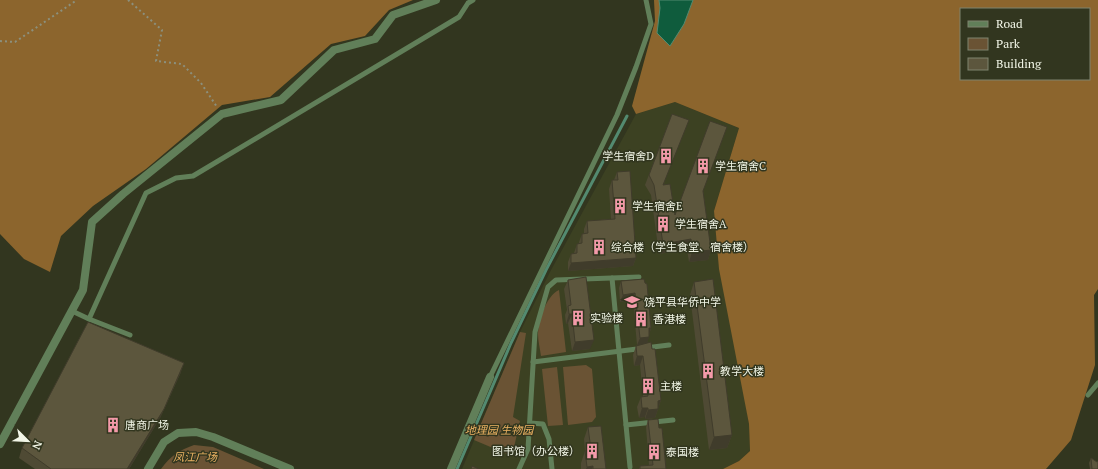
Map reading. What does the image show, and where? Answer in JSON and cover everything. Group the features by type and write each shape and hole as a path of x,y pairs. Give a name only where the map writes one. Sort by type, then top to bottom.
{"street":[{"path":"0,444 83,290 92,222 123,194 222,114 281,100 334,50 375,39 393,15 436,0"},
{"path":"451,469 490,377"},
{"path":"148,469 164,442 178,433 196,432 213,437 290,469"}],"lane":[{"path":"89,319 146,193 176,178 193,176 200,172 459,17 468,3 473,0"},
{"path":"490,377 617,115 651,24 646,0"},
{"path":"519,469 528,449 535,332 548,287 556,280 638,276"},
{"path":"612,278 630,467"},
{"path":"72,311 130,336"},
{"path":"534,362 669,345"},
{"path":"1088,395 1098,383"},
{"path":"626,425 673,420"},
{"path":"530,422 543,424 549,439 552,469"}],"path":[{"path":"0,41 15,42 77,0"},
{"path":"128,0 162,30 156,61 182,64 201,83 222,114"}],"shaded area":[{"path":"0,0 413,0 389,10 365,36 331,44 270,97 222,105 146,169 93,206 61,236 50,272 24,259 0,234"},
{"path":"654,0 1098,0 1098,289 1094,295 1095,365 1071,440 1046,469 723,469 739,461 750,451 749,424 719,269 714,211 739,128 675,102 636,114 632,106 655,21"},
{"path":"659,0 693,0 684,24 670,46 657,33 660,8"},
{"name":"饶平县华侨中学","path":"675,102 739,128 714,211 749,424 750,451 739,461 723,469 462,469 520,332 550,272 636,114"}],"green space":[{"path":"559,290 566,352 541,356 538,334 540,322 550,297"},
{"name":"地理园 生物园","path":"520,332 526,333 513,417 520,421 512,456 474,440"},
{"path":"586,365 592,369 596,417 592,422 568,425 563,367"},
{"path":"557,367 563,425 548,426 542,369"},
{"name":"凤江广场","path":"194,445 213,447 264,469 161,469 168,460 176,454"}],"building":[{"path":"672,114 689,120 663,185 670,184 675,215 710,121 727,127 703,191 711,250 692,252 691,239 663,244 654,185 649,175"},
{"path":"630,171 636,258 571,263 571,254 577,253 577,244 582,243 582,234 588,233 587,221 615,219 612,180 618,180 617,172"},
{"name":"实验楼","path":"586,277 594,340 575,342 572,314 569,314 568,306 571,305 568,280"},
{"name":"香港楼","path":"644,279 645,283 647,284 651,328 649,328 649,337 640,338 635,293 623,295 621,281"},
{"path":"713,279 732,435 714,437 694,282"},
{"path":"88,322 184,363 164,409 127,469 51,469 22,448"},
{"path":"651,342 652,349 655,349 661,400 658,401 658,409 648,410 648,408 642,408 641,397 648,396 643,356 637,356 636,346"},
{"path":"658,419 659,428 662,428 666,469 640,469 640,466 653,465 648,420"},
{"path":"601,426 606,469 593,469 593,466 587,467 585,451 591,450 588,427"},
{"path":"1091,458 1097,462 1098,461 1098,469 1092,469"},
{"path":"472,466 479,469 471,469"}],"waterway":[{"path":"457,469 511,343 546,270 627,116"}],"place":[{"name":"学生宿舍D","path":"666,156"},
{"name":"学生宿舍C","path":"703,166"},
{"name":"学生宿舍E","path":"620,206"},
{"name":"学生宿舍A","path":"663,224"},
{"name":"综合楼（学生食堂、宿舍楼）","path":"599,247"},
{"name":"饶平县华侨中学","path":"632,302"},
{"name":"实验楼","path":"578,318"},
{"name":"香港楼","path":"641,319"},
{"name":"教学大楼","path":"708,371"},
{"name":"主楼","path":"648,386"},
{"name":"唐商广场","path":"113,425"},
{"name":"图书馆（办公楼）","path":"592,451"},
{"name":"泰国楼","path":"654,452"}]}
